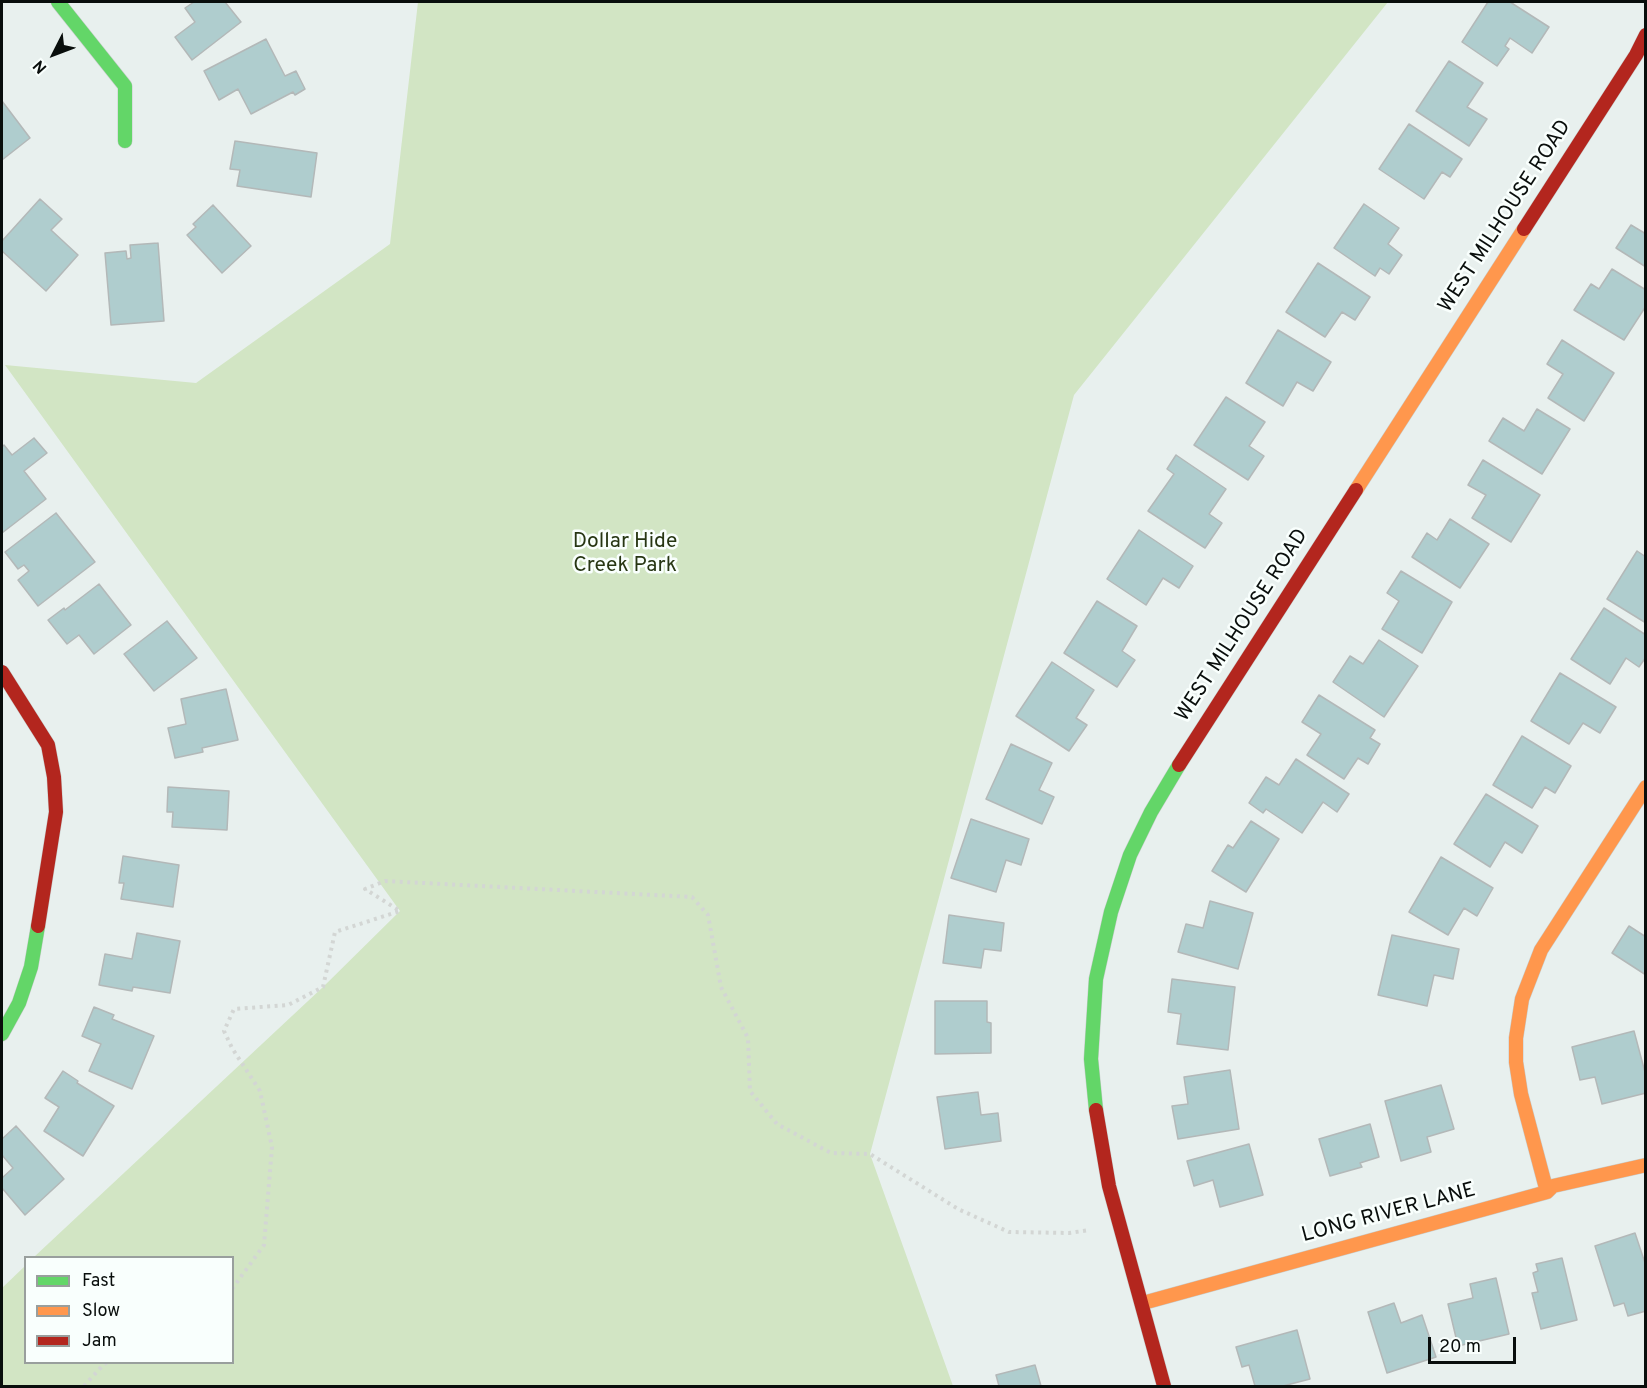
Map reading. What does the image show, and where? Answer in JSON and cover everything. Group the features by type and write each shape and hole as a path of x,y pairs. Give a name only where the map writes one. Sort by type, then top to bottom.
{"street":[{"path":"58,2 125,86 125,141"},
{"name":"WEST MILHOUSE ROAD","path":"1164,1386 1102,1154 1092,1083 1091,1059 1096,979 1111,912 1130,855 1170,779 1636,55 1646,35"},
{"path":"2,672 48,745 52,760 56,812 27,985 2,1034"},
{"path":"1547,1192 1521,1094 1516,1062 1516,1038 1522,999 1541,950 1646,787"},
{"name":"LONG RIVER LANE","path":"1143,1303 1547,1192 1553,1186 1646,1165"}],"path":[{"path":"234,1286 264,1245 272,1147 260,1091 232,1048 224,1031 234,1009 288,1005 323,987 335,932 400,911 365,889 385,881 692,897 708,915 721,987 748,1038 750,1091 777,1124 831,1153 870,1154 958,1209 1009,1232 1068,1233 1121,1226"},
{"path":"84,1386 104,1364"}],"green space":[{"name":"Dollar Hide Creek Park","path":"418,2 1388,2 1074,395 870,1154 953,1386 2,1386 2,1288 24,1267 24,1364 234,1364 234,1256 35,1256 323,987 400,911 5,365 196,383 390,244"}],"building":[{"path":"194,2 225,2 241,22 192,60 175,37 195,22 185,8"},
{"path":"1488,2 1510,2 1549,27 1532,53 1510,38 1505,46 1509,49 1497,66 1462,42"},
{"path":"266,39 285,76 296,71 305,89 295,95 293,92 251,114 238,89 219,100 204,71"},
{"path":"1449,61 1483,83 1467,107 1487,119 1469,146 1416,111"},
{"path":"2,101 30,138 2,160"},
{"path":"1409,124 1462,159 1450,177 1442,172 1424,199 1379,169"},
{"path":"235,141 317,153 311,197 237,186 240,170 230,169"},
{"path":"40,199 62,219 51,230 78,255 46,291 2,251 2,241"},
{"path":"1364,204 1399,228 1388,244 1402,255 1389,274 1380,268 1375,276 1334,248"},
{"path":"213,205 251,246 222,273 187,235 196,227 193,224"},
{"path":"1631,225 1646,234 1646,267 1616,248"},
{"path":"158,243 164,321 111,325 105,253 126,251 127,259 131,258 130,245"},
{"path":"1318,263 1370,297 1355,320 1342,312 1325,337 1286,312"},
{"path":"1612,269 1646,290 1646,306 1624,340 1574,310 1591,284 1599,289"},
{"path":"1278,330 1331,362 1313,391 1297,382 1283,406 1246,383"},
{"path":"1562,340 1614,373 1584,421 1548,398 1563,374 1547,364"},
{"path":"1226,397 1265,422 1249,446 1264,456 1248,480 1194,445"},
{"path":"1537,409 1570,429 1542,474 1489,441 1503,418 1524,431"},
{"path":"34,438 47,453 24,471 46,499 2,533 2,447 4,445 12,455"},
{"path":"1176,455 1226,489 1209,514 1222,523 1205,548 1148,511 1174,474 1167,469"},
{"path":"1483,460 1540,495 1511,542 1472,518 1486,495 1468,485"},
{"path":"56,513 95,562 38,606 18,580 29,571 24,565 18,569 5,552"},
{"path":"1450,519 1489,544 1460,588 1412,557 1427,533 1437,540"},
{"path":"1139,530 1193,566 1179,588 1163,578 1146,605 1107,579"},
{"path":"1637,551 1646,557 1646,623 1607,599"},
{"path":"1401,571 1452,602 1422,653 1382,629 1399,601 1387,593"},
{"path":"99,584 131,625 94,654 79,635 67,644 48,620"},
{"path":"1097,601 1137,626 1122,651 1135,660 1117,687 1064,653"},
{"path":"1604,608 1646,635 1646,657 1639,667 1626,658 1610,684 1571,659"},
{"path":"167,621 197,658 154,691 124,654"},
{"path":"1379,640 1418,666 1384,717 1333,682 1350,656 1363,664"},
{"path":"1052,662 1094,690 1076,718 1087,725 1069,751 1016,716"},
{"path":"1560,673 1616,707 1600,733 1583,723 1569,744 1531,721"},
{"path":"226,689 238,740 202,748 203,752 175,758 168,728 186,724 181,699"},
{"path":"1319,695 1375,730 1370,738 1380,744 1368,764 1358,758 1344,779 1307,755 1321,734 1302,722"},
{"path":"1522,736 1571,766 1555,793 1545,787 1532,808 1493,785"},
{"path":"1011,744 1052,763 1039,790 1054,797 1042,824 986,799"},
{"path":"1296,759 1349,794 1337,812 1323,802 1302,833 1266,809 1263,813 1249,803 1266,777 1279,785"},
{"path":"168,787 229,791 227,830 172,827 173,812 167,812"},
{"path":"1486,794 1538,826 1522,853 1505,842 1490,867 1454,844"},
{"path":"971,819 1029,839 1021,865 1006,860 996,892 951,878"},
{"path":"1251,821 1279,839 1246,892 1212,871 1228,845 1233,848"},
{"path":"123,856 179,865 173,907 121,899 124,883 119,883"},
{"path":"1441,857 1493,888 1477,916 1464,908 1448,935 1409,912"},
{"path":"1210,901 1253,913 1238,969 1178,952 1186,924 1203,928"},
{"path":"949,915 1004,923 1001,951 984,949 981,968 943,963"},
{"path":"1629,926 1646,937 1646,975 1612,953"},
{"path":"137,933 180,941 170,993 133,987 132,991 99,985 105,954 132,959"},
{"path":"1392,935 1459,949 1453,979 1434,975 1427,1006 1378,995"},
{"path":"1172,979 1235,987 1228,1050 1177,1044 1181,1014 1168,1012"},
{"path":"935,1001 987,1001 987,1022 991,1023 991,1053 935,1054"},
{"path":"94,1007 114,1015 112,1019 154,1036 132,1089 89,1071 101,1044 82,1036"},
{"path":"1634,1031 1646,1076 1646,1093 1602,1104 1595,1077 1580,1080 1572,1047"},
{"path":"1230,1070 1239,1129 1178,1139 1172,1106 1188,1104 1184,1077"},
{"path":"63,1071 78,1081 77,1083 114,1106 83,1156 44,1131 59,1107 45,1098"},
{"path":"1441,1085 1454,1129 1427,1137 1431,1152 1401,1161 1385,1101"},
{"path":"978,1092 981,1115 998,1113 1001,1141 945,1149 937,1097"},
{"path":"1370,1124 1379,1157 1360,1163 1362,1167 1330,1176 1319,1139"},
{"path":"16,1126 64,1179 25,1215 2,1188 2,1178 13,1168 2,1155 2,1139"},
{"path":"1249,1144 1263,1195 1220,1207 1213,1180 1194,1186 1187,1161"},
{"path":"1635,1233 1646,1266 1646,1311 1628,1316 1624,1303 1614,1306 1595,1246"},
{"path":"1562,1258 1577,1320 1541,1329 1532,1293 1538,1292 1533,1273 1538,1271 1536,1264"},
{"path":"1496,1278 1509,1334 1458,1346 1448,1304 1473,1298 1470,1284"},
{"path":"1394,1303 1401,1323 1422,1315 1436,1357 1387,1373 1368,1312"},
{"path":"1297,1330 1310,1379 1283,1386 1255,1386 1249,1365 1242,1367 1236,1347"},
{"path":"1035,1365 1041,1386 999,1386 996,1375"}],"traffic: fast":[{"path":"58,2 125,86 125,141"},
{"path":"1096,1110 1091,1059 1096,979 1111,912 1130,855 1151,812 1179,765"},
{"path":"2,1034 19,1003 31,967 38,926"}],"traffic: slow":[{"path":"1356,490 1524,229"},
{"path":"1547,1192 1521,1094 1516,1062 1516,1038 1522,999 1541,950 1646,787"},
{"path":"1143,1303 1547,1192 1553,1186 1646,1165"}],"traffic: jam":[{"path":"1524,229 1636,55 1646,35"},
{"path":"1179,765 1356,490"},
{"path":"2,672 48,745 54,777 56,812 38,926"},
{"path":"1096,1110 1109,1186 1164,1386"}]}
